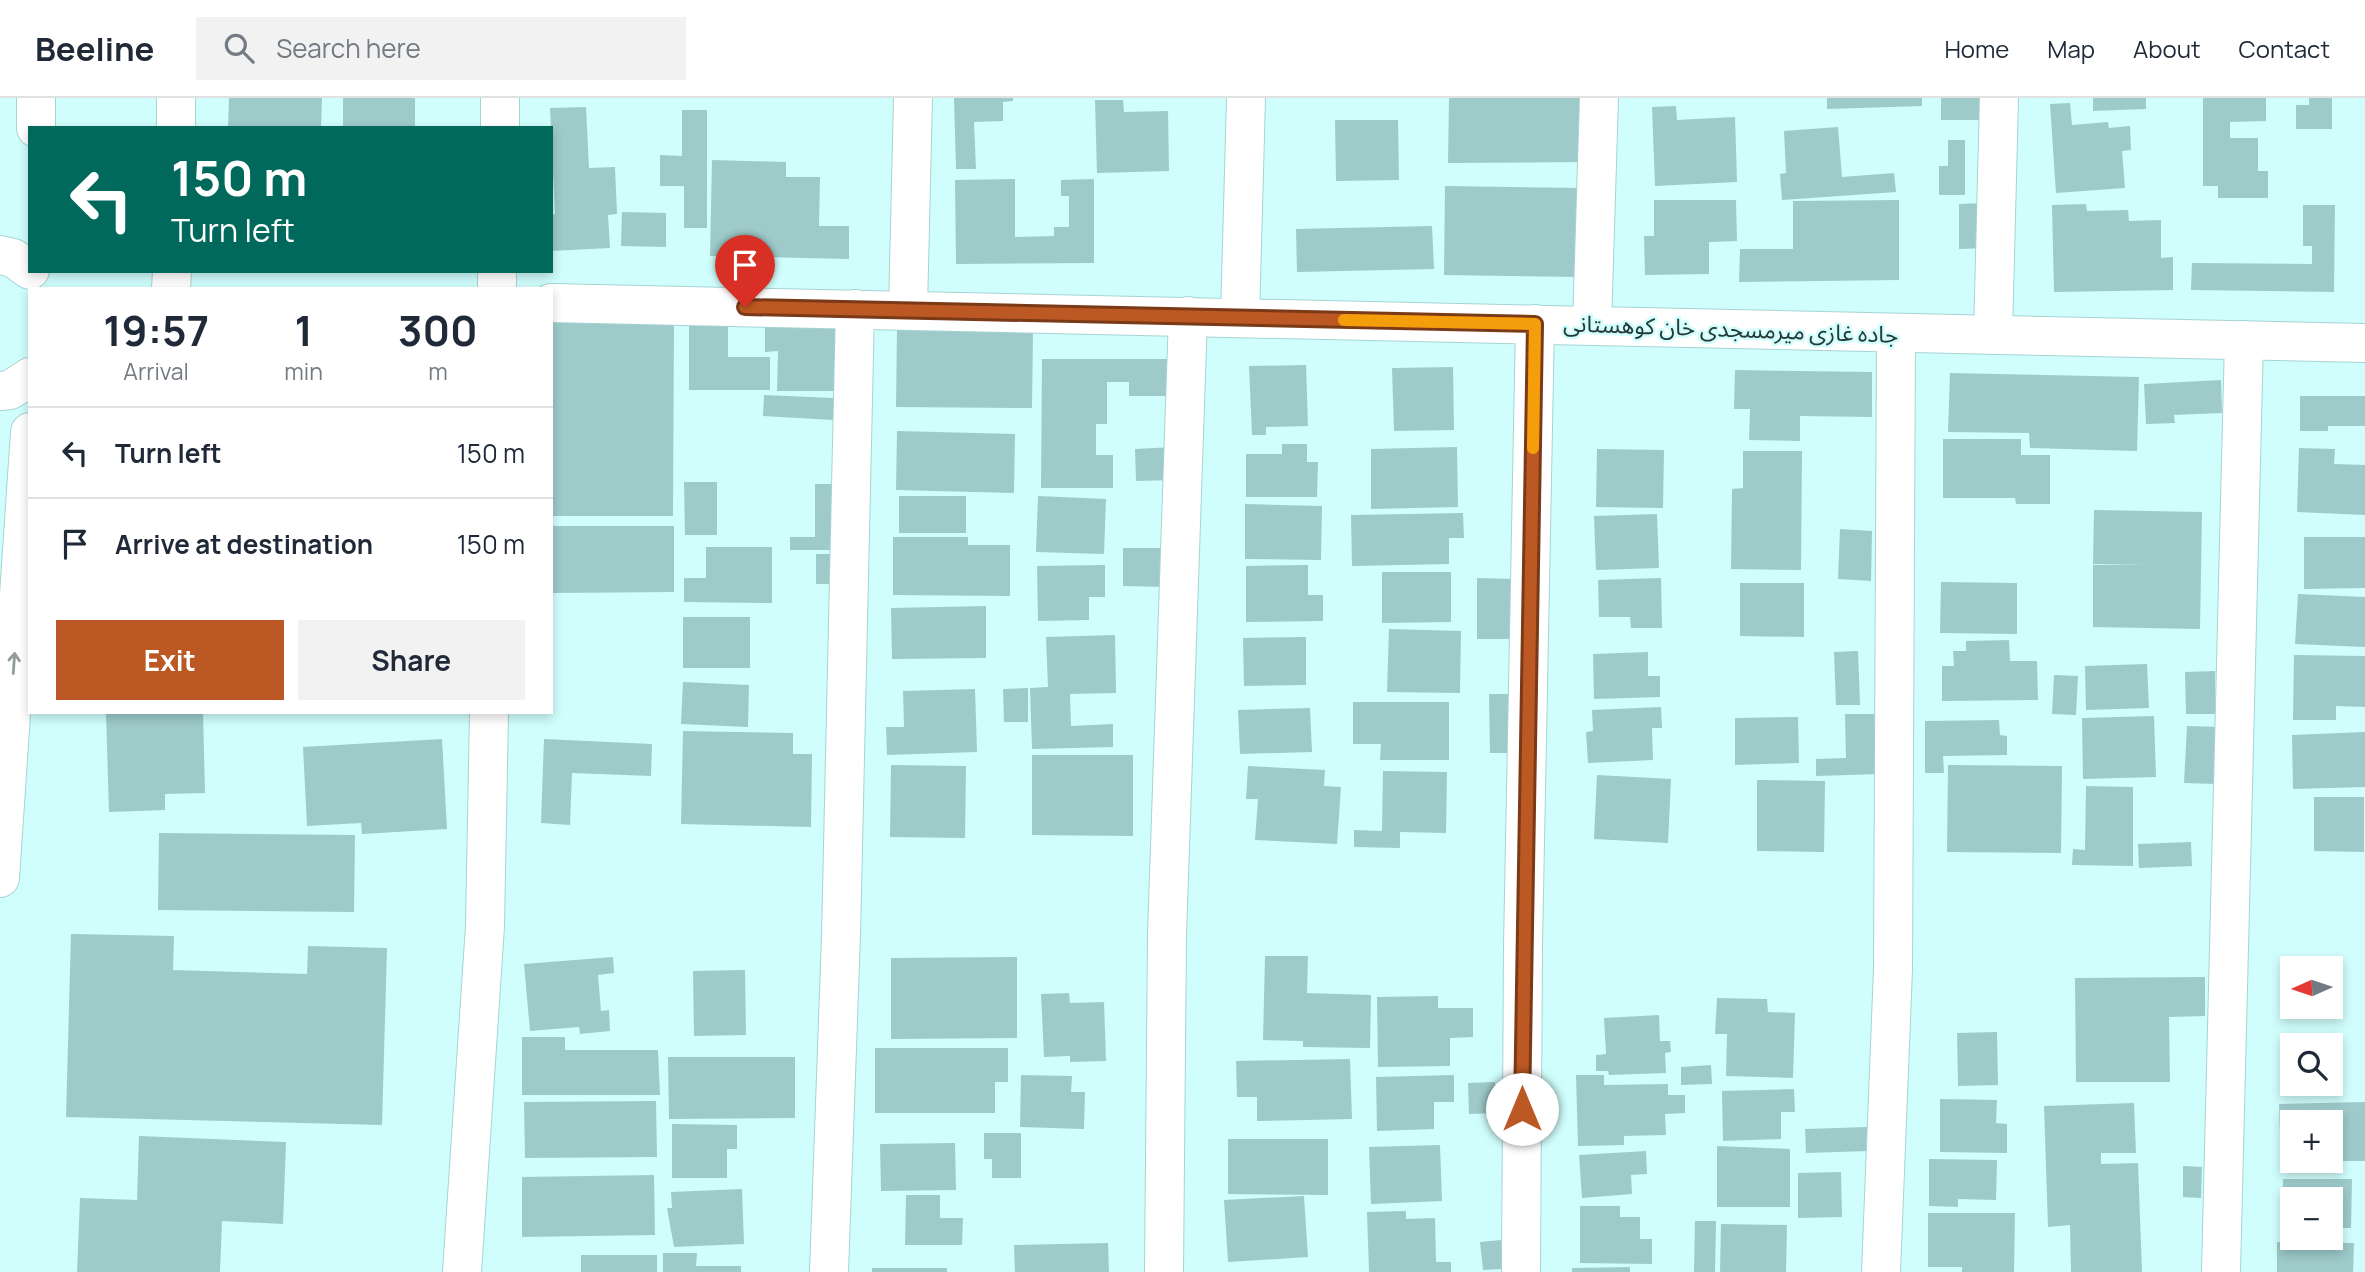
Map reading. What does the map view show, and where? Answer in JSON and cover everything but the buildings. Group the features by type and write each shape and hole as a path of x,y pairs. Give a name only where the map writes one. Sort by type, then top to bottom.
{"street":[{"path":"36,98 36,126"},
{"path":"176,98 176,126"},
{"path":"500,98 500,126"},
{"path":"908,309 913,98"},
{"path":"1240,317 1246,98"},
{"path":"1592,325 1599,98"},
{"path":"1993,335 1999,98"},
{"path":"0,255 13,258 28,269"},
{"name":"جاده غازی میرمسجدی خان کوهستانی","path":"553,303 2365,343"},
{"path":"829,1272 841,936 855,309"},
{"path":"1164,1272 1168,921 1188,316"},
{"path":"1521,1272 1535,324"},
{"path":"1881,1272 1893,969 1896,334"},
{"path":"2221,1272 2244,340"},
{"path":"0,391 10,390 28,378"},
{"path":"0,878 28,462"},
{"path":"462,1272 485,926 489,714"}],"slow traffic":[{"path":"1344,320 1535,324 1533,448"}],"route":[{"path":"745,307 1535,324 1522,1109"}]}
